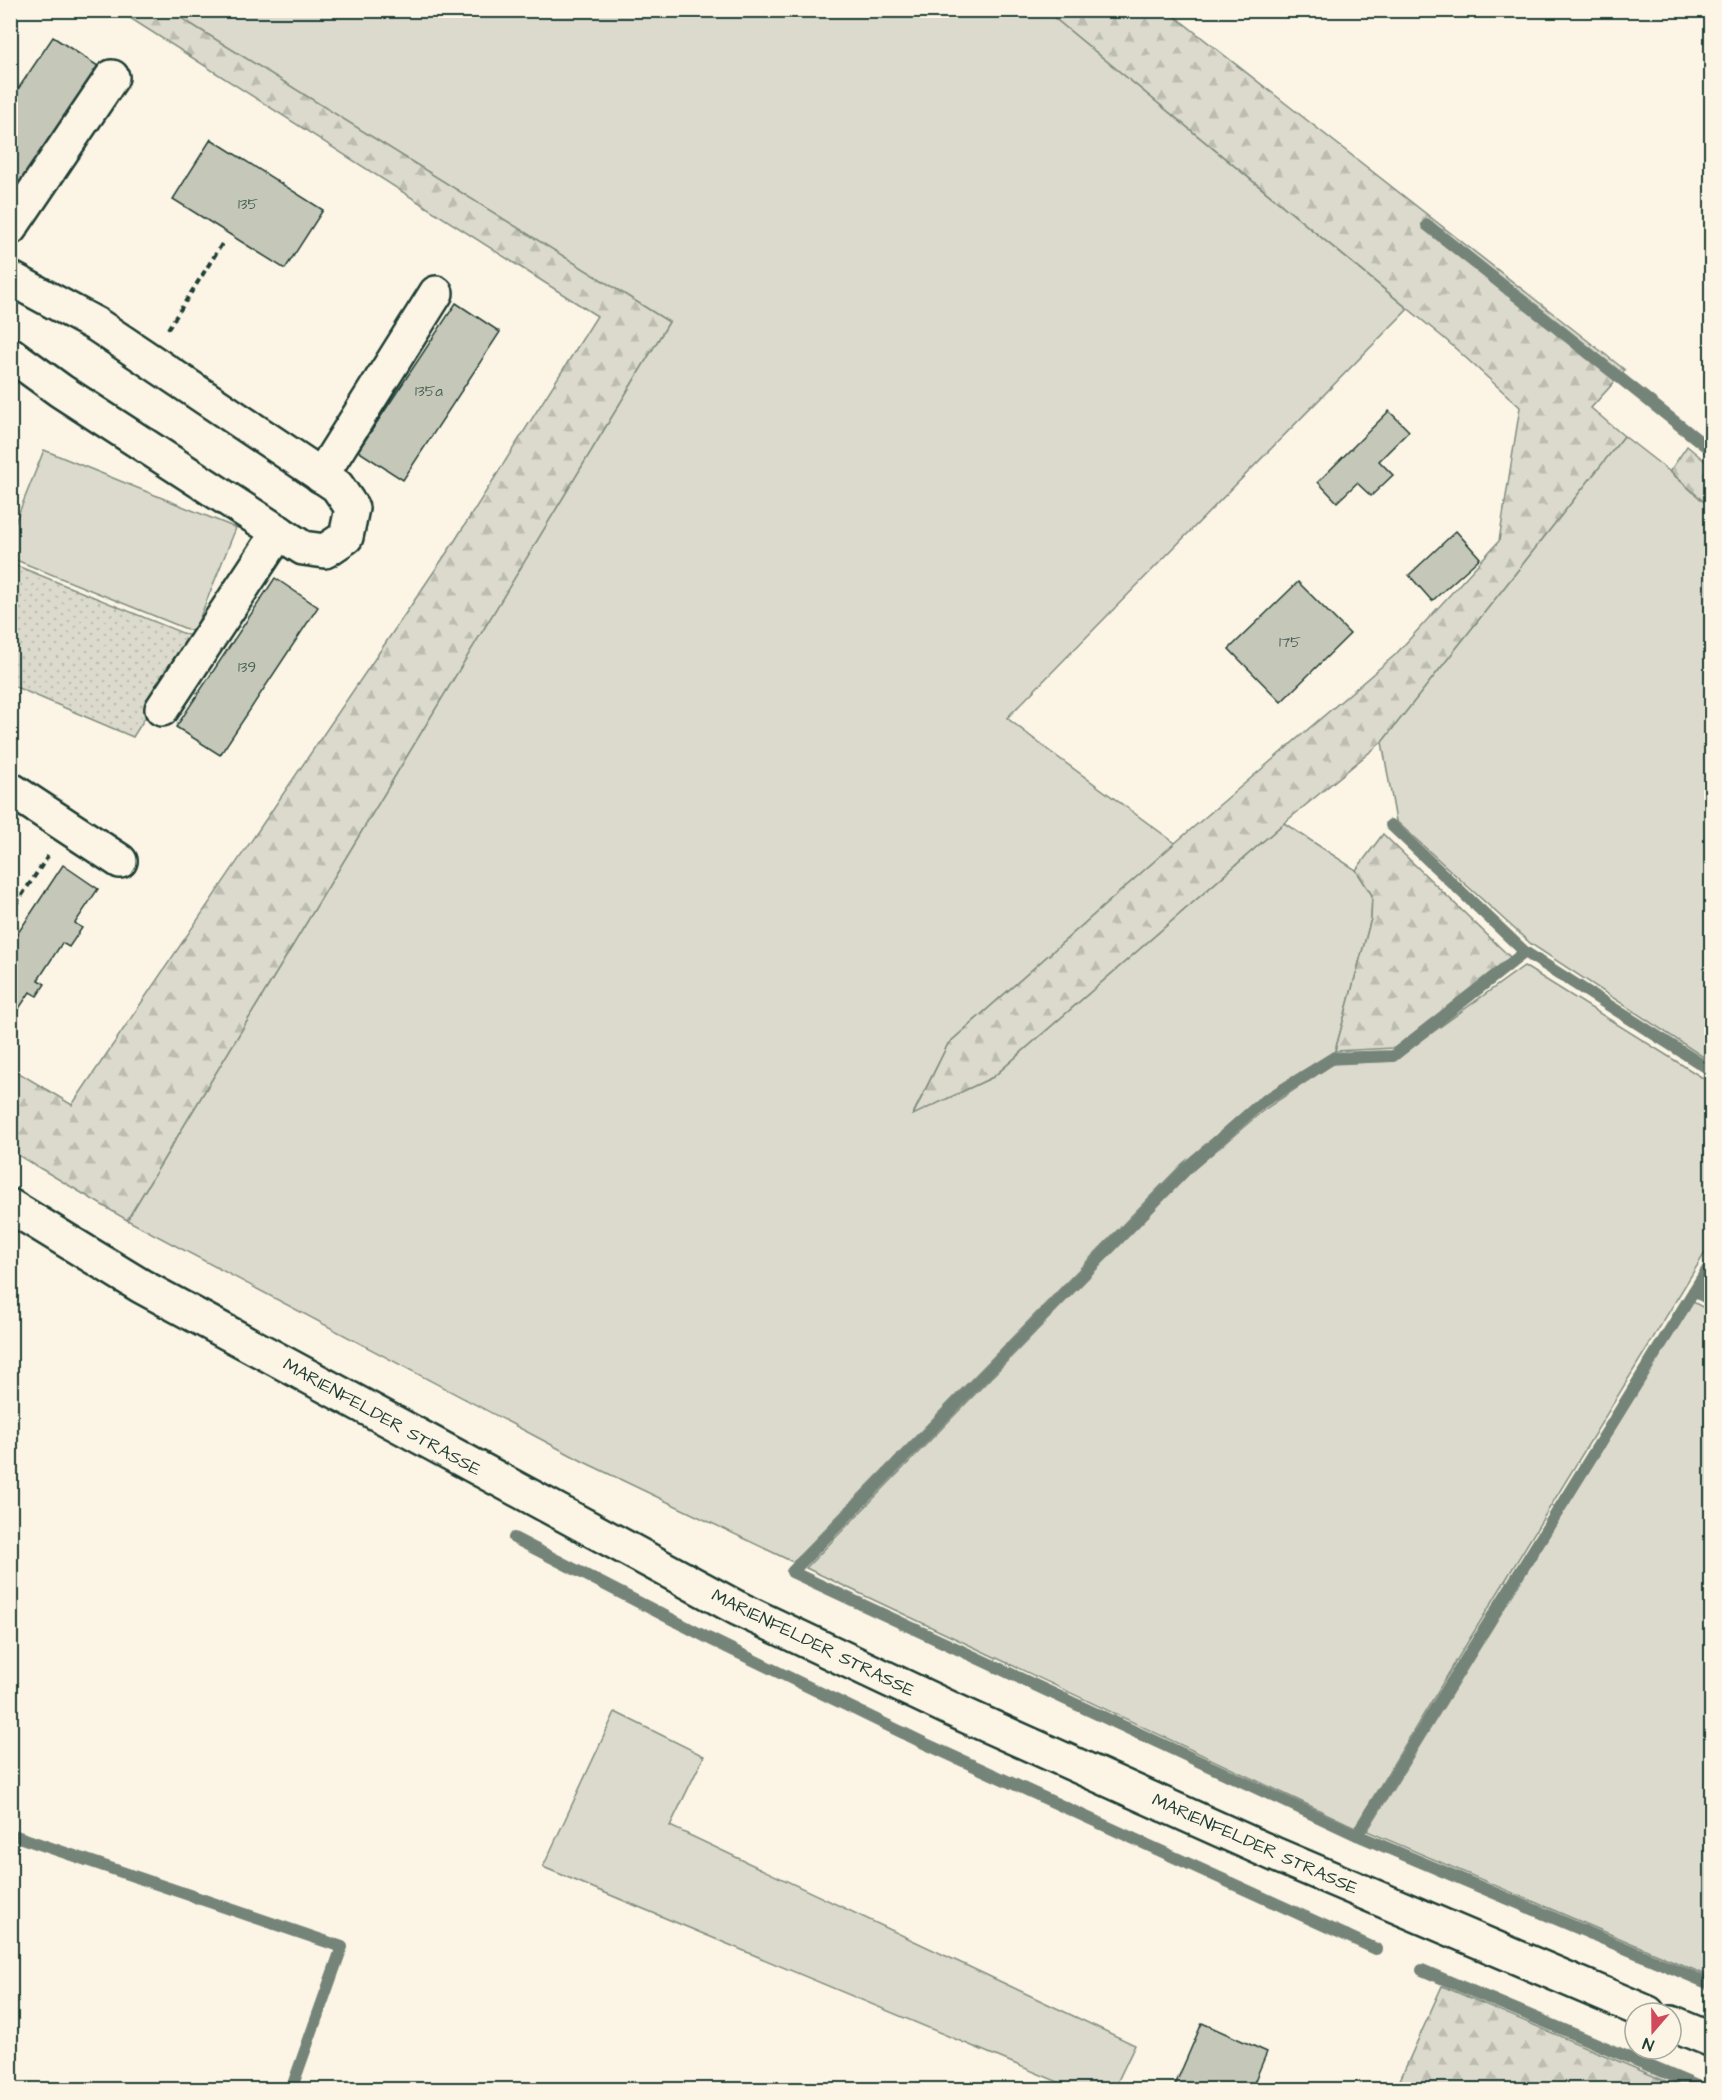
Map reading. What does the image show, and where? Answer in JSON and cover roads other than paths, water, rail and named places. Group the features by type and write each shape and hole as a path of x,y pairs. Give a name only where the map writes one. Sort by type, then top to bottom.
{"main road":[{"path":"10,228 112,77"},
{"path":"10,278 97,325 337,486 352,508 346,537 325,551 303,548 61,391 10,354"},
{"path":"321,476 436,293"},
{"path":"162,710 279,532"},
{"path":"10,789 120,861"},
{"name":"MARIENFELDER STRASSE","path":"10,1206 141,1286 737,1608 951,1709 1263,1849 1623,2002"},
{"path":"1683,2028 1712,2040"}],"waterway":[{"path":"1427,225 1712,451"},
{"path":"1391,825 1525,952 1712,1071"},
{"path":"1525,952 1393,1056 1333,1058 1261,1103 1187,1168 792,1572 1357,1835 1712,1985"},
{"path":"1712,1262 1694,1291 1712,1301"},
{"path":"1357,1835 1694,1291"},
{"path":"514,1538 710,1639 926,1744 1376,1949"},
{"path":"10,1834 342,1947 291,2090"},
{"path":"1422,1970 1704,2089"}]}
